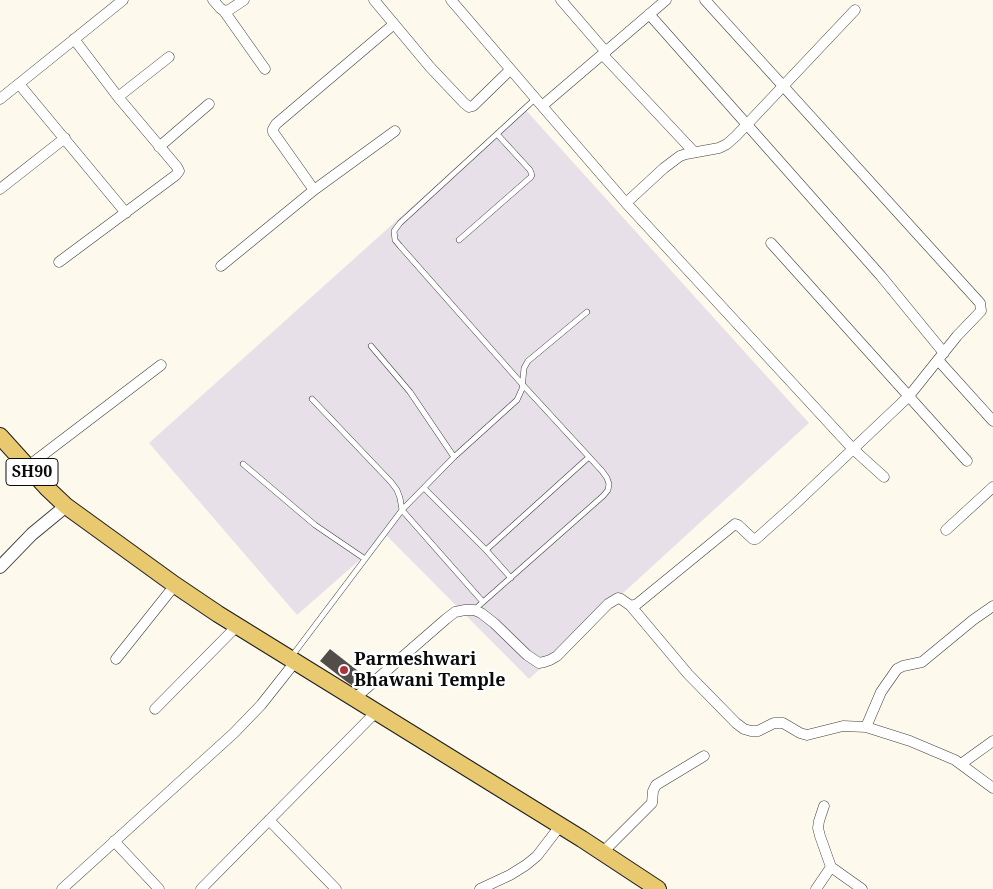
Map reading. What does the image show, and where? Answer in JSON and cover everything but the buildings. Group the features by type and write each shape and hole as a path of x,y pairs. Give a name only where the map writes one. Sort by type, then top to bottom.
{"main road":[{"name":"SH90","path":"3,445 66,506 176,585 237,626 602,852 656,888"}],"street":[{"path":"0,99 123,0"},
{"path":"213,0 224,10 265,69"},
{"path":"224,10 229,10 244,0"},
{"path":"374,0 430,67 469,107 473,106 510,70"},
{"path":"451,0 626,202 853,449 884,476"},
{"path":"560,0 604,54 694,152"},
{"path":"538,102 604,54 666,0"},
{"path":"630,605 637,604 735,524 753,539 756,539 909,396 982,308 980,303 705,0"},
{"path":"626,202 673,160 694,152 719,148 736,136 856,10"},
{"path":"649,14 881,276 993,421"},
{"path":"314,190 273,132 273,128 394,24"},
{"path":"59,262 178,174 178,169 118,97 74,40"},
{"path":"118,97 169,57"},
{"path":"19,84 126,213"},
{"path":"159,147 209,104"},
{"path":"221,266 314,190 395,131"},
{"path":"0,189 64,138"},
{"path":"771,242 967,461"},
{"path":"27,467 161,365"},
{"path":"946,530 993,488"},
{"path":"0,567 32,534 66,506"},
{"path":"116,659 176,585"},
{"path":"354,699 455,612 474,610 488,617 539,663 556,656 608,604 621,598 630,605 688,674 744,729 758,731 774,724 783,723 800,733 808,735 843,726 866,727 910,741 955,760 993,788"},
{"path":"866,727 881,692 894,672 902,666 926,659 993,606"},
{"path":"155,708 237,626"},
{"path":"62,889 234,733 261,705 292,660"},
{"path":"201,889 376,712"},
{"path":"961,764 993,741"},
{"path":"602,852 652,803 656,785 704,756"},
{"path":"824,806 818,828 831,867 862,889"},
{"path":"269,820 336,889"},
{"path":"480,889 526,865 537,856 560,826"},
{"path":"114,841 159,889"},
{"path":"816,889 831,867"}],"lane":[{"path":"474,610 603,496 608,490 608,478 400,246 395,240 394,231 497,134 538,102"},
{"path":"459,240 532,177 530,170 497,134"},
{"path":"292,660 402,510 454,457 516,400 521,393 524,368 528,361 587,312"},
{"path":"371,346 410,392 454,457"},
{"path":"312,399 391,482 397,490 402,510 483,602"},
{"path":"486,550 590,457"},
{"path":"243,464 315,525 365,559"},
{"path":"424,488 511,578"}],"shaded area":[{"path":"523,107 809,423 529,679 387,536 297,615 149,443"}],"place":[{"name":"Parmeshwari Bhawani Temple","path":"344,670"}]}
